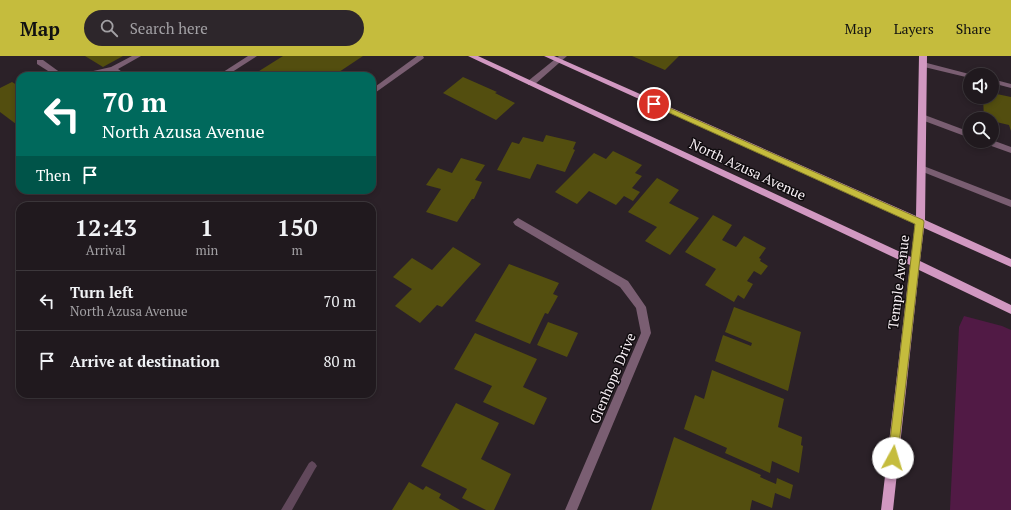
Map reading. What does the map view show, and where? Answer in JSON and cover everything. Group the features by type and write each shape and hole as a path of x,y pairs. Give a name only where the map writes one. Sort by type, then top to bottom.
{"main road":[{"name":"North Azusa Avenue","path":"472,56 915,263 1011,310"},
{"name":"North Azusa Avenue","path":"548,56 560,58 1011,263"},
{"name":"Temple Avenue","path":"888,510 920,222 923,60"}],"street":[{"path":"103,72 113,70 137,56"},
{"path":"227,72 253,56"},
{"path":"376,90 420,57"},
{"path":"531,83 560,58"},
{"path":"923,60 963,74"},
{"path":"40,62 55,72"},
{"path":"113,70 117,72"},
{"path":"999,83 1011,86"},
{"path":"922,117 963,132"},
{"path":"999,146 1011,150"},
{"path":"921,168 1011,204"},
{"name":"Glenhope Drive","path":"518,222 624,284 641,307 646,333 571,510"}],"shaded area":[{"path":"964,316 1002,326 1011,330 1011,510 950,510 959,327"}],"building":[{"path":"85,56 123,56 103,67"},
{"path":"283,56 363,56 339,72 257,72"},
{"path":"632,56 679,56 665,70"},
{"path":"463,77 497,92 495,93 515,103 496,120 443,93"},
{"path":"12,82 16,84 16,124 0,112 0,88"},
{"path":"999,94 1011,97 1011,131 1009,125 999,123 999,112 984,112 983,104 999,104"},
{"path":"546,135 576,142 573,149 575,150 565,172 537,164 530,179 497,170 512,142 519,144 523,137 543,142"},
{"path":"613,151 642,165 635,173 642,176 632,188 640,192 633,201 624,196 616,205 589,191 577,204 555,192 594,153 606,159"},
{"path":"461,158 485,165 475,180 482,182 474,199 472,199 457,222 426,212 441,189 426,185 438,168 452,173"},
{"path":"657,178 679,190 669,203 699,218 670,255 645,241 657,227 628,212"},
{"path":"713,215 732,225 722,240 736,247 744,236 766,248 759,258 761,259 760,261 768,266 761,275 754,271 747,281 753,284 744,299 738,295 734,302 705,285 716,269 685,252"},
{"path":"453,247 481,264 442,307 437,305 420,323 395,306 412,289 393,277 412,258 432,270"},
{"path":"509,264 559,283 553,294 558,296 548,314 545,313 530,344 475,321"},
{"path":"734,307 801,332 788,391 715,361 723,335 751,346 752,343 725,332"},
{"path":"548,322 578,333 567,357 537,345"},
{"path":"475,333 537,359 523,387 547,398 534,425 483,402 492,386 454,369"},
{"path":"712,370 784,399 778,427 802,437 801,445 803,446 799,473 772,461 770,473 725,453 727,448 684,429 695,395 704,399"},
{"path":"456,403 499,423 481,459 511,474 494,510 486,510 462,498 467,489 421,466"},
{"path":"674,437 761,475 760,477 776,484 777,478 793,485 790,499 775,493 772,508 752,500 750,510 651,510"},
{"path":"409,482 423,490 426,486 441,494 439,498 460,510 392,510"}],"waterway":[{"path":"286,510 312,466"}],"route":[{"path":"654,104 920,222 893,458"}]}
